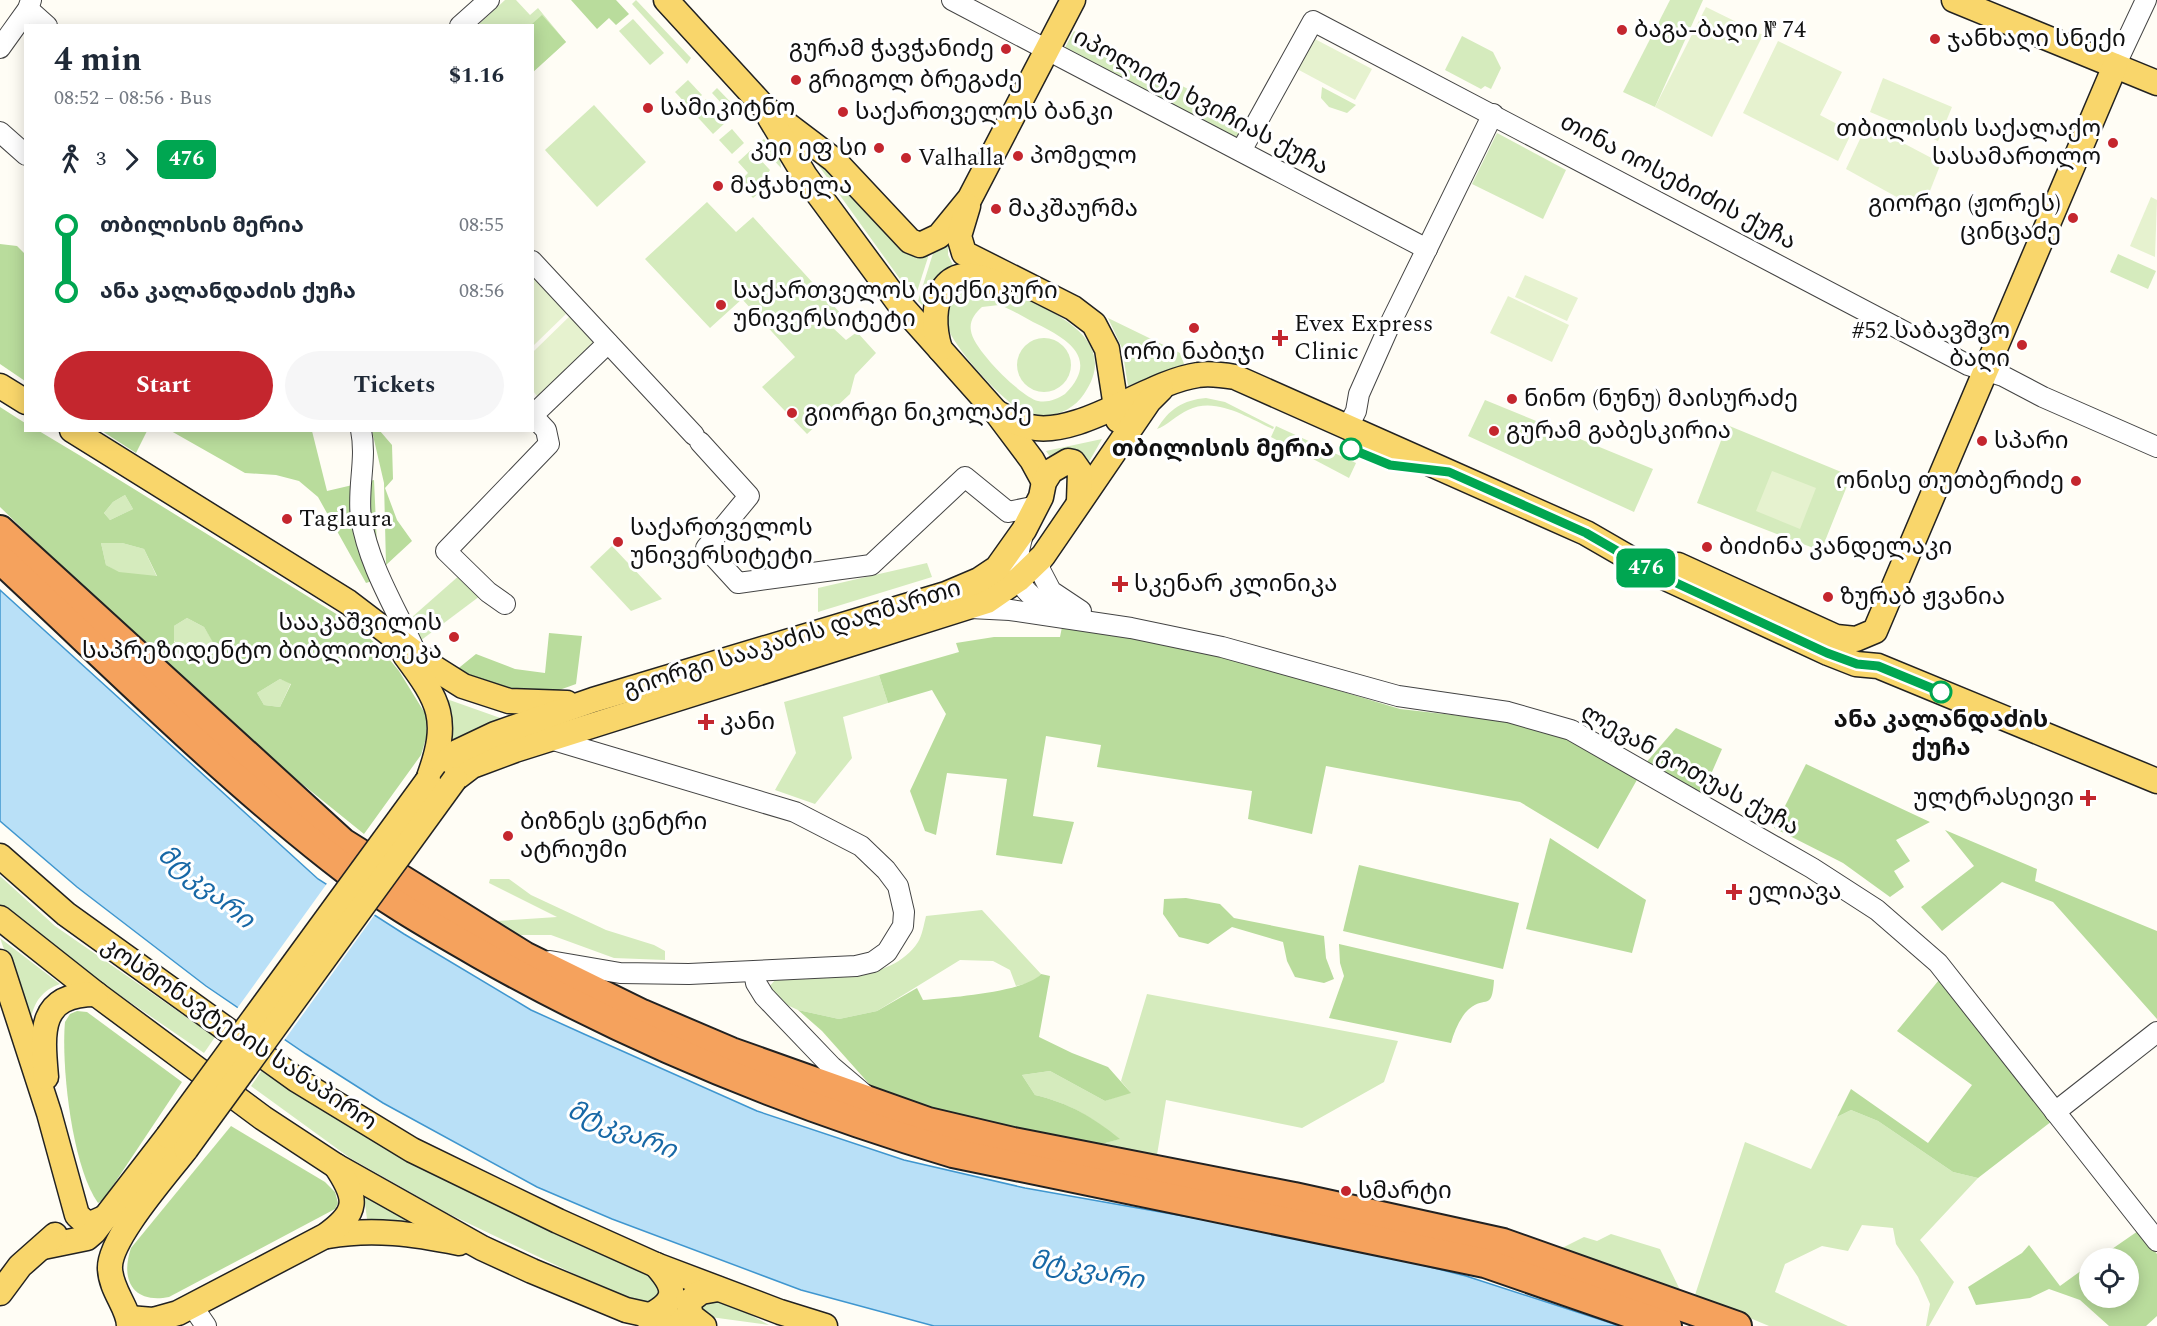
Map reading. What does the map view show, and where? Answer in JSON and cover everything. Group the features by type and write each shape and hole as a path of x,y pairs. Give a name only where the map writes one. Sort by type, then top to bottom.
{"highway":[{"path":"0,530 343,843 524,956 642,1014 731,1052 928,1122 1013,1142 1294,1197 1503,1243 1737,1326"},
{"path":"0,559 189,736 333,860 423,922 557,998 727,1076 931,1147 1119,1189 1295,1222 1485,1263 1667,1326"}],"main road":[{"path":"666,0 764,107 834,160 915,244 930,242 939,236 970,198"},
{"path":"1072,0 970,198 958,242 964,253 1062,303 1094,324 1105,342 1117,406 1118,430 1110,459"},
{"path":"1954,0 2157,83"},
{"path":"996,412 1018,423 1039,428 1062,426 1199,375 1235,377 1586,533 1665,560 1836,637 1856,639 1875,631 2115,66"},
{"path":"764,107 805,176 898,302 996,412 1032,460 1044,482 1058,465 1073,462 1080,472 1079,501"},
{"path":"942,354 935,331 934,310 939,294 952,280 973,274 1036,303 1062,303"},
{"path":"1078,421 1102,393 1109,364"},
{"path":"0,386 24,401"},
{"name":"გიორგი სააკაძის დაღმართი","path":"439,773 465,770 483,761 578,729 969,609 995,596 1019,579 1043,556 1149,401 1165,386"},
{"path":"75,432 315,581 463,686 491,697 537,704 593,700"},
{"name":"გიორგი სააკაძის დაღმართი","path":"439,773 457,752 479,740 593,700 962,588 979,580 997,568 1024,530 1037,506 1044,482"},
{"path":"1586,533 1657,574 1827,653 1857,664 1878,666 2157,781"},
{"path":"336,1166 350,1187 352,1205 343,1224 199,1316 129,1322 114,1287 110,1269 113,1247 177,1143 439,773 440,715 421,677 389,634"},
{"path":"421,677 448,694 525,724"},
{"name":"გიორგი სააკაძის დაღმართი","path":"525,724 550,731 578,729"},
{"name":"კოსმონავტების სანაპირო","path":"0,856 66,914 117,952 297,1080 412,1150 491,1190 656,1265 825,1326"},
{"name":"კოსმონავტების სანაპირო","path":"0,918 96,994 263,1118 336,1166 482,1248 598,1300 647,1317 698,1326"},
{"path":"0,962 49,1113 71,1201 77,1215 88,1225 106,1217"},
{"path":"49,1113 45,1059 46,1025 61,1000 77,994 96,994"},
{"path":"43,1247 87,1238 177,1143"},
{"path":"0,1293 20,1266 56,1234 71,1201"},
{"path":"325,1236 353,1231 386,1231 482,1248"},
{"path":"647,1317 668,1304 672,1291 668,1278 656,1265"},
{"path":"704,1326 691,1316 688,1302 701,1292 718,1289"}],"street":[{"path":"462,24 489,0"},
{"name":"იპოლიტე ხვიჩიას ქუჩა","path":"952,0 1427,249"},
{"path":"2115,66 2146,0"},
{"path":"0,48 30,4 45,24"},
{"name":"თინა იოსებიძის ქუჩა","path":"1241,151 1313,21 1958,360 2002,376 2043,397 2157,447"},
{"path":"1348,427 1356,411 1359,394 1493,114"},
{"path":"0,132 24,153"},
{"path":"534,263 749,496 706,548 738,583 871,564 966,477 1008,512 1037,506"},
{"path":"534,414 608,343"},
{"path":"505,604 488,592 446,551 549,444 546,430 534,416"},
{"path":"361,432 361,517 368,551 376,573 416,653"},
{"path":"1024,530 1016,563 1019,579 1036,599 1071,618"},
{"path":"1043,556 1039,568 1051,591 1096,621"},
{"name":"ლევან გოთუას ქუჩა","path":"969,609 1000,609 1096,621 1221,647 1398,696 1508,712 1571,730 1721,815 1877,910 1938,963 2157,1241"},
{"path":"606,721 599,730 598,740 612,756"},
{"path":"524,956 620,973 754,972 847,967 873,962 887,952 903,926 904,912 898,886 886,870 861,846 795,812 550,739"},
{"path":"754,972 756,983 764,996 832,1067 878,1106"},
{"path":"2055,1112 2157,1032"}],"green space":[{"path":"505,0 516,0 530,15 538,8 566,42 534,71 534,24 479,24"},
{"path":"571,0 616,0 629,14 616,25 609,18 597,29"},
{"path":"636,0 691,58 687,64 632,4"},
{"path":"1670,0 1703,0 1655,107 1623,92"},
{"path":"1706,7 1763,35 1712,137 1655,107"},
{"path":"542,15 566,42 534,71 534,24 532,24"},
{"path":"633,19 664,53 650,65 619,31"},
{"path":"1074,31 1249,120 1237,144 1061,55"},
{"path":"1462,36 1493,52 1501,68 1491,89 1485,86 1481,89 1445,70"},
{"path":"1313,38 1372,69 1355,100 1297,69"},
{"path":"1778,41 1842,72 1820,115 1852,132 1838,161 1743,113"},
{"path":"1883,78 1952,107 1938,141 1870,112"},
{"path":"688,80 702,95 689,107 675,92"},
{"path":"1322,87 1356,105 1347,113 1329,107 1321,98"},
{"path":"717,88 740,112 735,118 712,93"},
{"path":"706,99 726,122 713,134 692,111"},
{"path":"594,105 646,162 597,207 545,150"},
{"path":"1867,124 1941,163 1922,211 1846,169"},
{"path":"732,129 744,143 732,154 719,140"},
{"path":"1497,133 1566,170 1543,219 1472,184"},
{"path":"764,139 780,158 781,168 758,143"},
{"path":"751,150 770,170 767,175 767,186 753,198 739,182 748,173 738,162"},
{"path":"811,155 930,251 915,298 905,286"},
{"path":"2151,197 2157,200 2155,257 2130,246"},
{"path":"707,202 736,232 753,217 842,315 833,323 833,328 846,340 857,332 876,353 855,375 850,394 807,434 762,387 795,357 742,299 710,328 645,259"},
{"path":"948,242 948,255 953,265 933,281 924,307 918,301 935,247"},
{"path":"0,244 17,246 24,253 24,380 0,364"},
{"path":"2118,254 2156,271 2148,289 2110,272"},
{"path":"534,274 568,312 534,345"},
{"path":"1525,275 1578,298 1567,321 1515,297"},
{"path":"992,284 1050,311 1070,323 1085,337 1094,353 1094,372 1080,399 1059,413 1047,415 1027,412 1007,400 975,367 949,331 946,311 956,293 963,286","holes":["999,305 1056,334 1074,350 1079,359 1080,369 1076,381 1065,394 1045,401 1030,398 1010,382 980,349 971,331 973,318 982,307"]},
{"path":"1508,296 1569,325 1552,362 1490,333"},
{"path":"574,312 602,342 541,401 534,392 534,351"},
{"path":"1108,318 1180,353 1184,364 1128,386 1122,348"},
{"path":"1039,338 1049,338 1059,342 1067,350 1071,365 1067,380 1059,388 1049,392 1039,392 1029,388 1021,380 1017,370 1017,360 1021,350 1029,342"},
{"path":"1206,398 1225,402 1274,427 1273,429 1232,410 1199,406 1180,414 1157,429 1166,416 1177,407 1190,401"},
{"path":"1485,400 1653,469 1634,512 1468,436"},
{"path":"0,407 24,422 24,432 41,432 359,628 399,671 426,715 427,735 421,755 364,834 208,708 0,507","holes":["125,495 133,509 110,520 104,513 113,502","101,543 122,543 144,549 157,576 119,572 106,565","187,618 204,627 218,651 206,653 190,651 174,642 174,626","280,679 291,684 280,707 264,705 257,693"]},
{"path":"1727,425 1851,476 1821,551 1697,503"},
{"path":"1276,426 1313,443 1306,456 1271,437"},
{"path":"104,432 146,432 136,453"},
{"path":"173,432 312,432 327,491 374,480 378,568 381,578 366,583 318,497 299,481 276,475 245,473"},
{"path":"372,432 381,432 392,445 393,479 385,488 397,520 412,541 386,565 384,483"},
{"path":"1102,439 1086,467 1053,461 1046,451"},
{"path":"1319,446 1356,463 1349,478 1313,459"},
{"path":"1772,471 1816,488 1800,529 1756,511"},
{"path":"125,495 133,509 110,520 104,513 113,502"},
{"path":"101,543 122,543 144,549 157,577 119,573 106,565"},
{"path":"612,546 662,599 631,611 590,567"},
{"path":"927,563 932,577 818,612 818,588"},
{"path":"461,574 480,596 420,641 411,618"},
{"path":"187,618 204,627 219,651 195,652 174,641 174,626"},
{"path":"1062,627 1188,645 1400,709 1532,724 1570,736 1638,778 1598,849 1520,802 1326,766 1312,834 1248,819 1252,791 1097,767 1101,745 1046,736 1033,816 1074,822 1062,864 996,855 1007,779 947,773 936,835 925,831 910,791 946,714 932,690 888,703 879,675 959,652 956,643 994,637 1060,637"},
{"path":"549,633 582,636 576,684 548,693 524,693 500,688 455,671 476,654 515,669 545,673"},
{"path":"879,675 888,703 843,717 852,758 815,804 775,790 796,753 784,702"},
{"path":"280,679 291,683 280,707 264,705 257,693"},
{"path":"441,697 506,720 444,750"},
{"path":"1676,728 1722,749 1701,797 1644,765"},
{"path":"1806,764 1930,822 1896,840 1910,861 1894,871 1904,887 1890,897 1843,863 1774,828"},
{"path":"1945,830 2037,869 2035,881 2157,931 2157,1019 2053,902 2002,882 1942,931 1921,907 1974,866"},
{"path":"1550,838 1646,900 1632,953 1526,929"},
{"path":"1359,865 1519,903 1503,969 1343,931"},
{"path":"0,876 55,926 215,1037 204,1053 41,941 0,907"},
{"path":"490,879 509,879 531,895 606,930 654,945 665,951 665,960 614,958 551,935 520,935 497,921 557,917 489,883"},
{"path":"1186,898 1220,904 1234,918 1324,936 1326,958 1334,979 1324,983 1295,977 1287,961 1283,942 1232,927 1208,944 1179,937 1163,914 1164,899"},
{"path":"982,910 1041,974 1033,982 1016,986 1010,970 993,961 960,960 877,1011 839,1019 798,1010 770,997 767,989 776,979 853,975 873,972 890,966 906,956 918,942 926,916"},
{"path":"0,938 60,984 39,998 30,1022"},
{"path":"1339,944 1494,980 1492,996 1490,1000 1475,1005 1466,1012 1451,1043 1329,1018 1344,976 1340,963"},
{"path":"1041,974 1050,976 1039,1037 1108,1067 1131,1093 1105,1101 1050,1071 1022,1075 1035,1095 1059,1102 1080,1112 1120,1139 1102,1144 1038,1134 897,1100 871,1086 822,1031 798,1010 839,1019 877,1011 917,988 923,1000 1003,990 1019,986"},
{"path":"1939,980 2052,1121 1978,1178 1953,1172 1878,1121 1851,1110 1837,1117 1851,1089 1928,1143 1972,1085 1897,1031"},
{"path":"1147,994 1398,1041 1384,1082 1302,1128 1166,1100 1157,1155 1102,1144 1119,1139 1080,1112 1059,1102 1035,1095 1022,1075 1050,1071 1105,1101 1130,1092 1121,1081"},
{"path":"77,1011 87,1012 182,1082 104,1199 98,1203 81,1166 70,1116 67,1089 65,1022 70,1014"},
{"path":"262,1070 356,1129 454,1183 554,1231 656,1275 665,1293 648,1303 610,1291 447,1213 350,1158 251,1086"},
{"path":"1851,1110 1878,1121 1953,1172 1978,1178 1920,1240 1954,1282 1929,1326 1926,1326 1930,1304 1918,1277 1896,1244 1893,1228 1862,1225 1848,1251 1822,1246 1785,1264 1775,1292 1848,1326 1769,1326 1695,1295 1745,1142 1811,1169 1837,1117"},
{"path":"231,1126 325,1182 335,1192 338,1203 335,1209 169,1297 146,1297 138,1293 132,1287 127,1270 131,1248"},
{"path":"363,1189 424,1227 389,1220 367,1219"},
{"path":"2138,1231 2157,1254 2157,1316 2146,1326 2109,1326 2089,1308 2139,1308 2139,1248 2113,1248"},
{"path":"1611,1234 1660,1249 1681,1292 1560,1249 1584,1237 1597,1241"},
{"path":"2029,1245 2060,1286 2079,1272 2079,1300 2049,1289 2030,1298 1976,1305 1968,1287 2022,1253"},
{"path":"705,1296 734,1306 769,1325 703,1316 698,1301"}],"water":[{"name":"მტკვარი","path":"0,590 318,879 531,1010 757,1111 904,1160 1025,1188 1291,1235 1382,1255 1466,1276 1620,1326 934,1326 801,1290 612,1219 537,1187 383,1103 206,986 77,887 0,821"}],"pier":[{"path":"328,882 376,913 283,1042 236,1010"}],"bus line":[{"name":"476","path":"1351,449 1390,465 1449,472 1586,533 1657,574 1827,653 1857,664 1878,666 1941,692"}],"place":[{"name":"ბაგა-ბაღი № 74","path":"1622,30"},
{"name":"ჯანხაღი სნექი","path":"1935,39"},
{"name":"გურამ ჭავჭანიძე","path":"1006,49"},
{"name":"გრიგოლ ბრეგაძე","path":"796,80"},
{"name":"სამიკიტნო","path":"648,108"},
{"name":"საქართველოს ბანკი","path":"843,112"},
{"name":"თბილისის საქალაქო სასამართლო","path":"2113,143"},
{"name":"კეი ეფ სი","path":"879,148"},
{"name":"პომელო","path":"1018,156"},
{"name":"Valhalla","path":"906,158"},
{"name":"მაჭახელა","path":"718,186"},
{"name":"მაკშაურმა","path":"996,209"},
{"name":"გიორგი (ჟორეს) ცინცაძე","path":"2073,218"},
{"name":"საქართველოს ტექნიკური უნივერსიტეტი","path":"721,305"},
{"name":"ორი ნაბიჯი","path":"1194,328"},
{"name":"Evex Express Clinic","path":"1280,338"},
{"name":"#52 საბავშვო ბაღი","path":"2022,345"},
{"name":"ნინო (ნუნუ) მაისურაძე","path":"1512,399"},
{"name":"გიორგი ნიკოლაძე","path":"792,413"},
{"name":"გურამ გაბესკირია","path":"1494,431"},
{"name":"სპარი","path":"1982,441"},
{"name":"თბილისის მერია","path":"1351,449"},
{"name":"ონისე თუთბერიძე","path":"2076,481"},
{"name":"Taglaura","path":"287,519"},
{"name":"საქართველოს უნივერსიტეტი","path":"618,542"},
{"name":"ბიძინა კანდელაკი","path":"1707,547"},
{"name":"სკენარ კლინიკა","path":"1120,584"},
{"name":"ზურაბ ჟვანია","path":"1828,597"},
{"name":"სააკაშვილის საპრეზიდენტო ბიბლიოთეკა","path":"454,637"},
{"name":"ანა კალანდაძის ქუჩა","path":"1941,692"},
{"name":"კანი","path":"706,722"},
{"name":"ულტრასეივი","path":"2088,798"},
{"name":"ბიზნეს ცენტრი ატრიუმი","path":"508,836"},
{"name":"ელიავა","path":"1734,892"},
{"name":"სმარტი","path":"1346,1191"}]}
